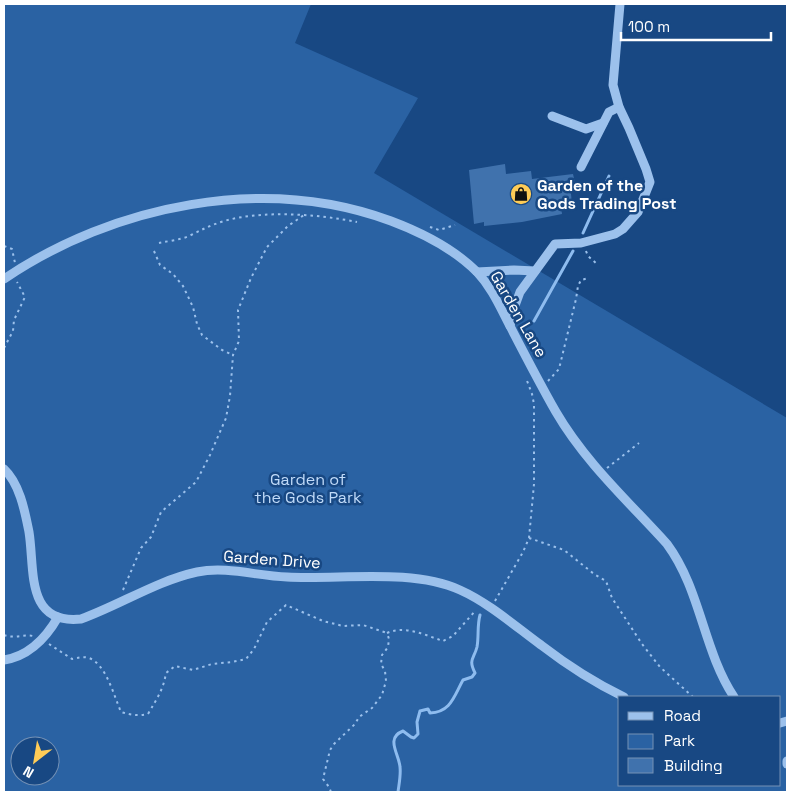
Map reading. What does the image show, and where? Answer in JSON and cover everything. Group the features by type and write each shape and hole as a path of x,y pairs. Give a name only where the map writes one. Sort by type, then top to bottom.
{"street":[{"path":"510,326 516,301 525,284 555,244 582,242 615,234 623,229 638,212 650,182 633,136 618,107 613,86 620,4"},
{"path":"581,167 609,112 618,107"},
{"path":"552,116 586,129 603,123"},
{"name":"Garden Lane","path":"4,279 52,250 108,225 152,213 233,200 307,200 341,206 400,225 442,244 476,272 494,295 556,413 600,472 676,556 691,586 722,677 733,696"},
{"path":"476,272 535,271"},
{"path":"4,469 18,489 24,510 29,534 34,588 39,601 47,610 58,617 41,640 24,654 4,660"},
{"name":"Garden Drive","path":"58,617 70,621 82,619 172,579 198,572 220,570 285,577 420,579 458,589 483,603 567,664 622,696"}],"path":[{"path":"159,243 187,236 226,220 258,216 305,215 332,217 363,223"},
{"path":"126,600 122,589 141,548 151,537 161,512 196,482 226,418 230,396 233,355 239,342 238,310 259,262 267,247 288,226 305,215"},
{"path":"426,225 439,230 455,225"},
{"path":"582,242 588,256 597,264"},
{"path":"4,246 12,249 16,280 25,297 14,320 13,331 4,348"},
{"path":"154,251 160,266 173,274 183,286 193,307 202,336 233,355"},
{"path":"532,394 543,386 559,369 578,286 581,280 589,278"},
{"path":"4,635 11,638 31,635 62,652 69,658 89,658 96,662 111,685 121,712 133,716 148,714 160,696 166,673 175,666 193,670 212,664 232,662 246,658 254,649 267,622 286,605 323,621 343,626 363,625 387,633 392,630 407,629 443,641 453,636 483,603 494,601 523,552 529,538 534,484 534,404 523,371"},
{"path":"600,472 639,443"},
{"path":"529,538 564,550 606,581 612,598 642,644 660,667 692,696"},
{"path":"331,792 323,779 330,750 355,724 359,717 372,708 382,695 386,682 385,671 381,664 382,655 388,647 389,639 387,633"}],"green space":[{"name":"Garden of the Gods Park","path":"4,4 311,4 295,43 418,98 374,173 787,418 787,792 4,792"}],"building":[{"name":"Garden of the Gods Trading Post","path":"505,164 506,174 531,171 532,179 573,174 575,183 570,184 572,204 561,206 562,214 522,222 484,226 484,222 474,224 469,170"}],"waterway":[{"path":"583,233 609,176"},
{"path":"534,321 573,251"},
{"path":"398,792 400,770 394,747 395,738 403,731 414,738 418,734 417,722 420,711 428,709 430,713 443,710 451,702 463,680 472,677 475,673 472,659 477,647 480,615"}],"place":[{"name":"Garden of the Gods Trading Post","path":"521,194"}]}
